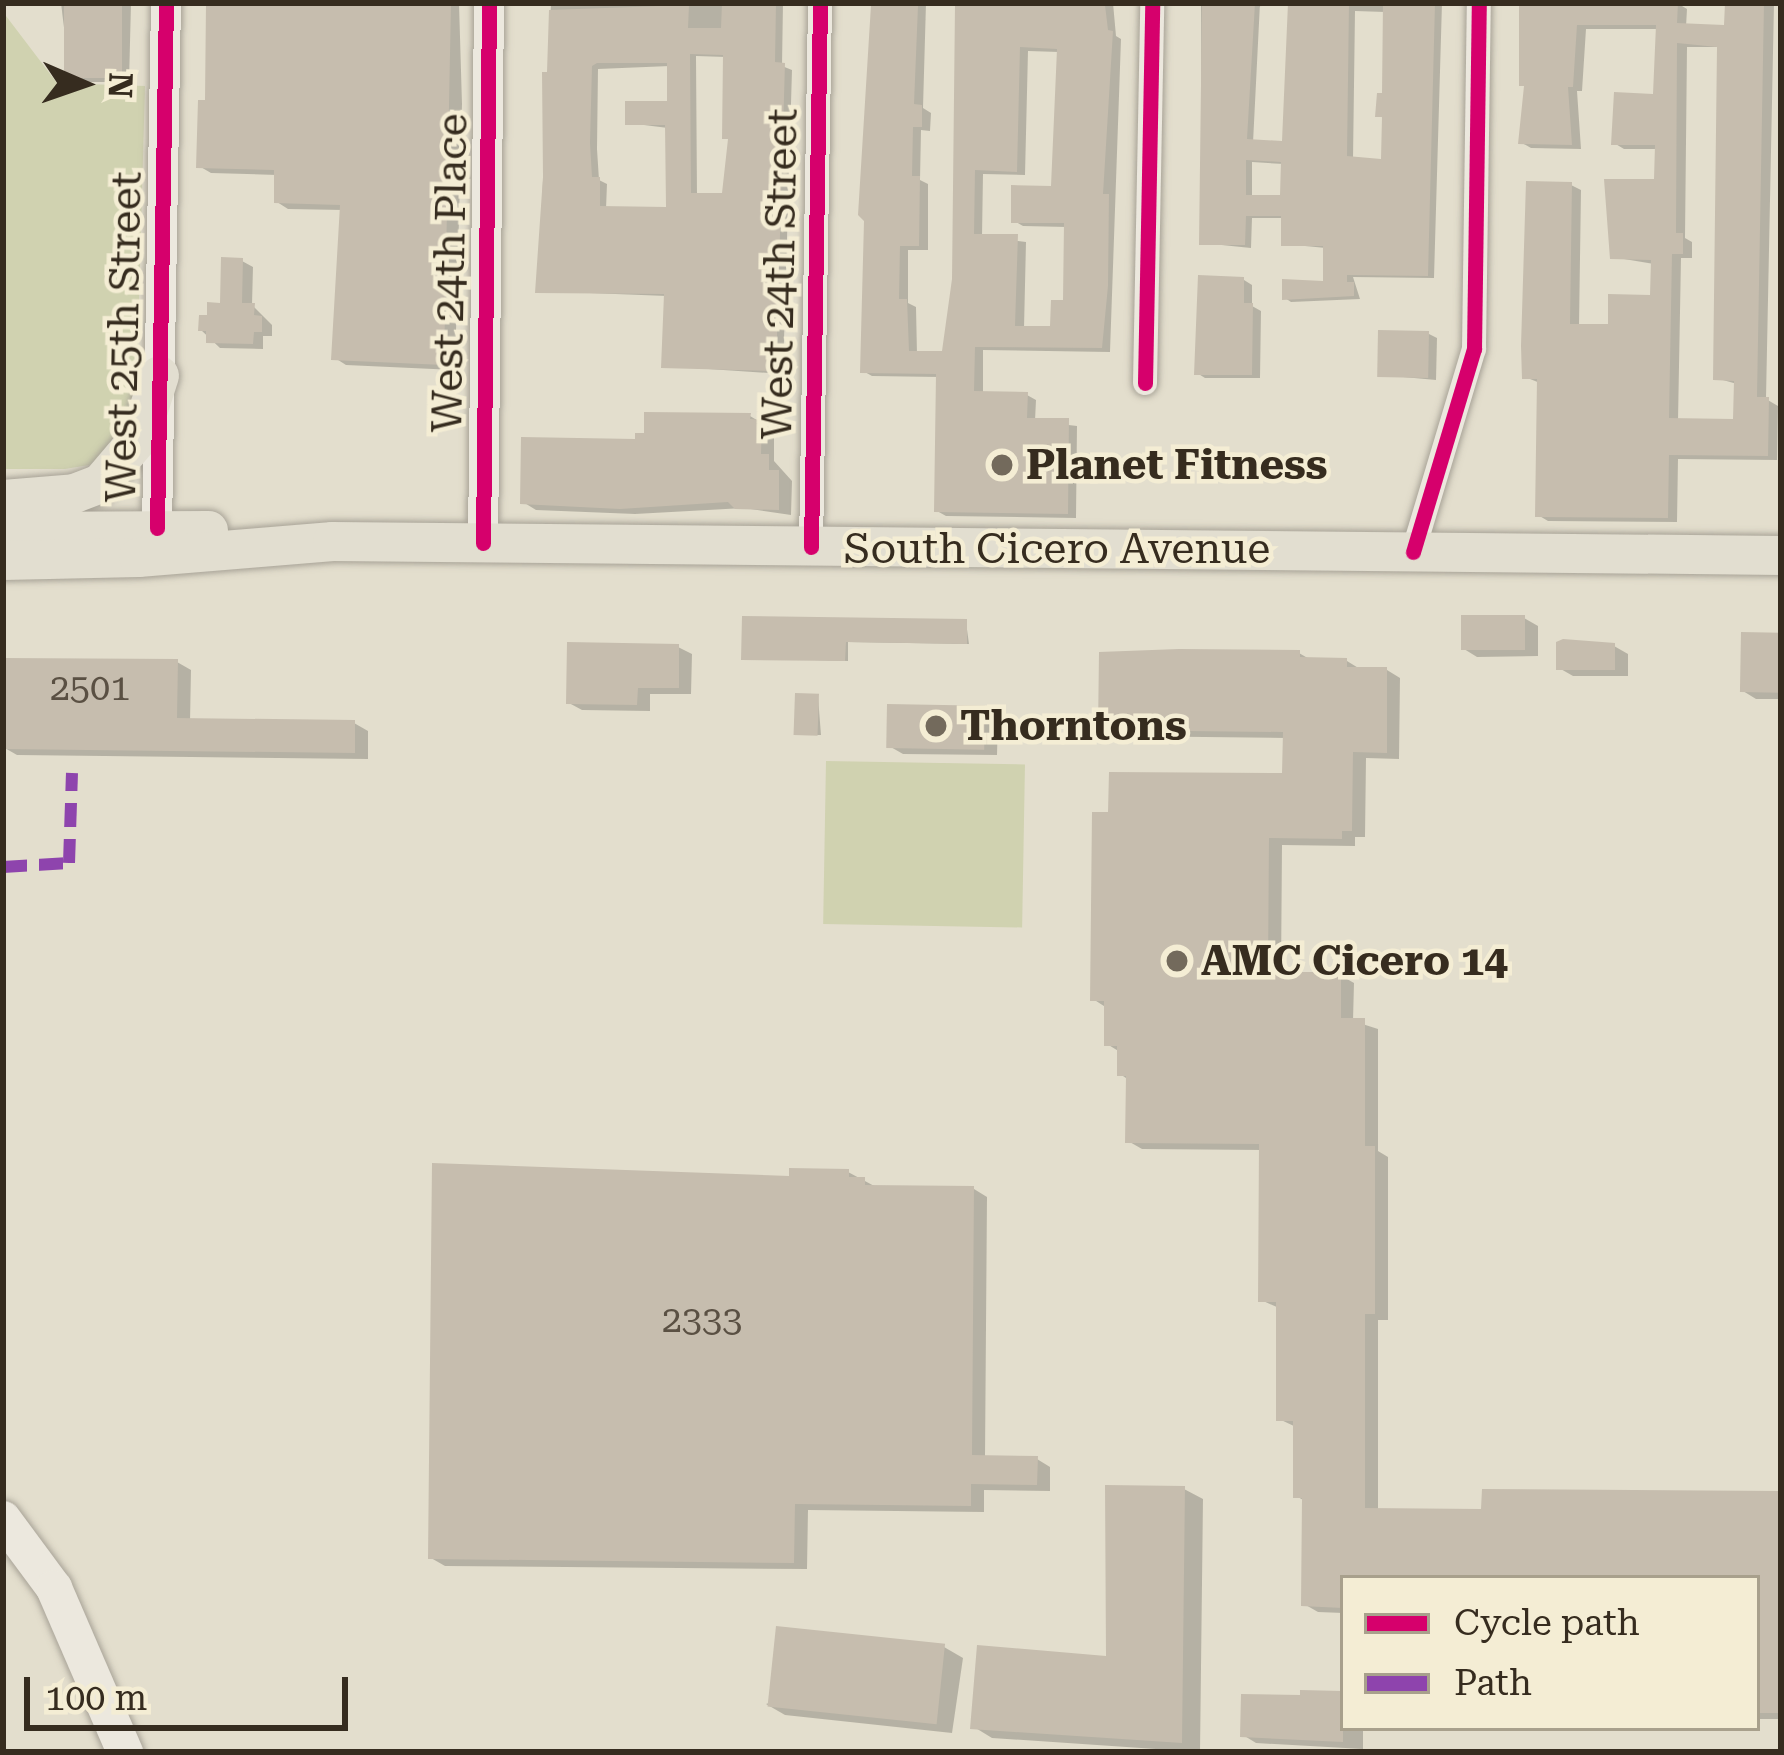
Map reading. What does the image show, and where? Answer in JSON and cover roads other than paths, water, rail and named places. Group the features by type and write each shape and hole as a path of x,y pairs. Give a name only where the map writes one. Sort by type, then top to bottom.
{"main road":[{"path":"3,501 74,493 100,484 139,437 159,374"},
{"path":"3,501 157,528"},
{"name":"South Cicero Avenue","path":"3,532 157,528 332,541 482,544 1781,555"},
{"name":"South Cicero Avenue","path":"3,560 137,557 332,541"},
{"path":"3,1519 54,1588 125,1752"}],"street":[{"name":"West 25th Street","path":"157,528 166,3"},
{"name":"West 24th Place","path":"482,544 489,3"},
{"name":"West 24th Street","path":"811,547 820,3"},
{"path":"1145,383 1152,3"},
{"path":"1413,552 1474,349 1479,3"}],"place":[{"name":"Planet Fitness","path":"1002,465"},
{"name":"Thorntons","path":"936,726"},
{"name":"AMC Cicero 14","path":"1177,961"}]}
